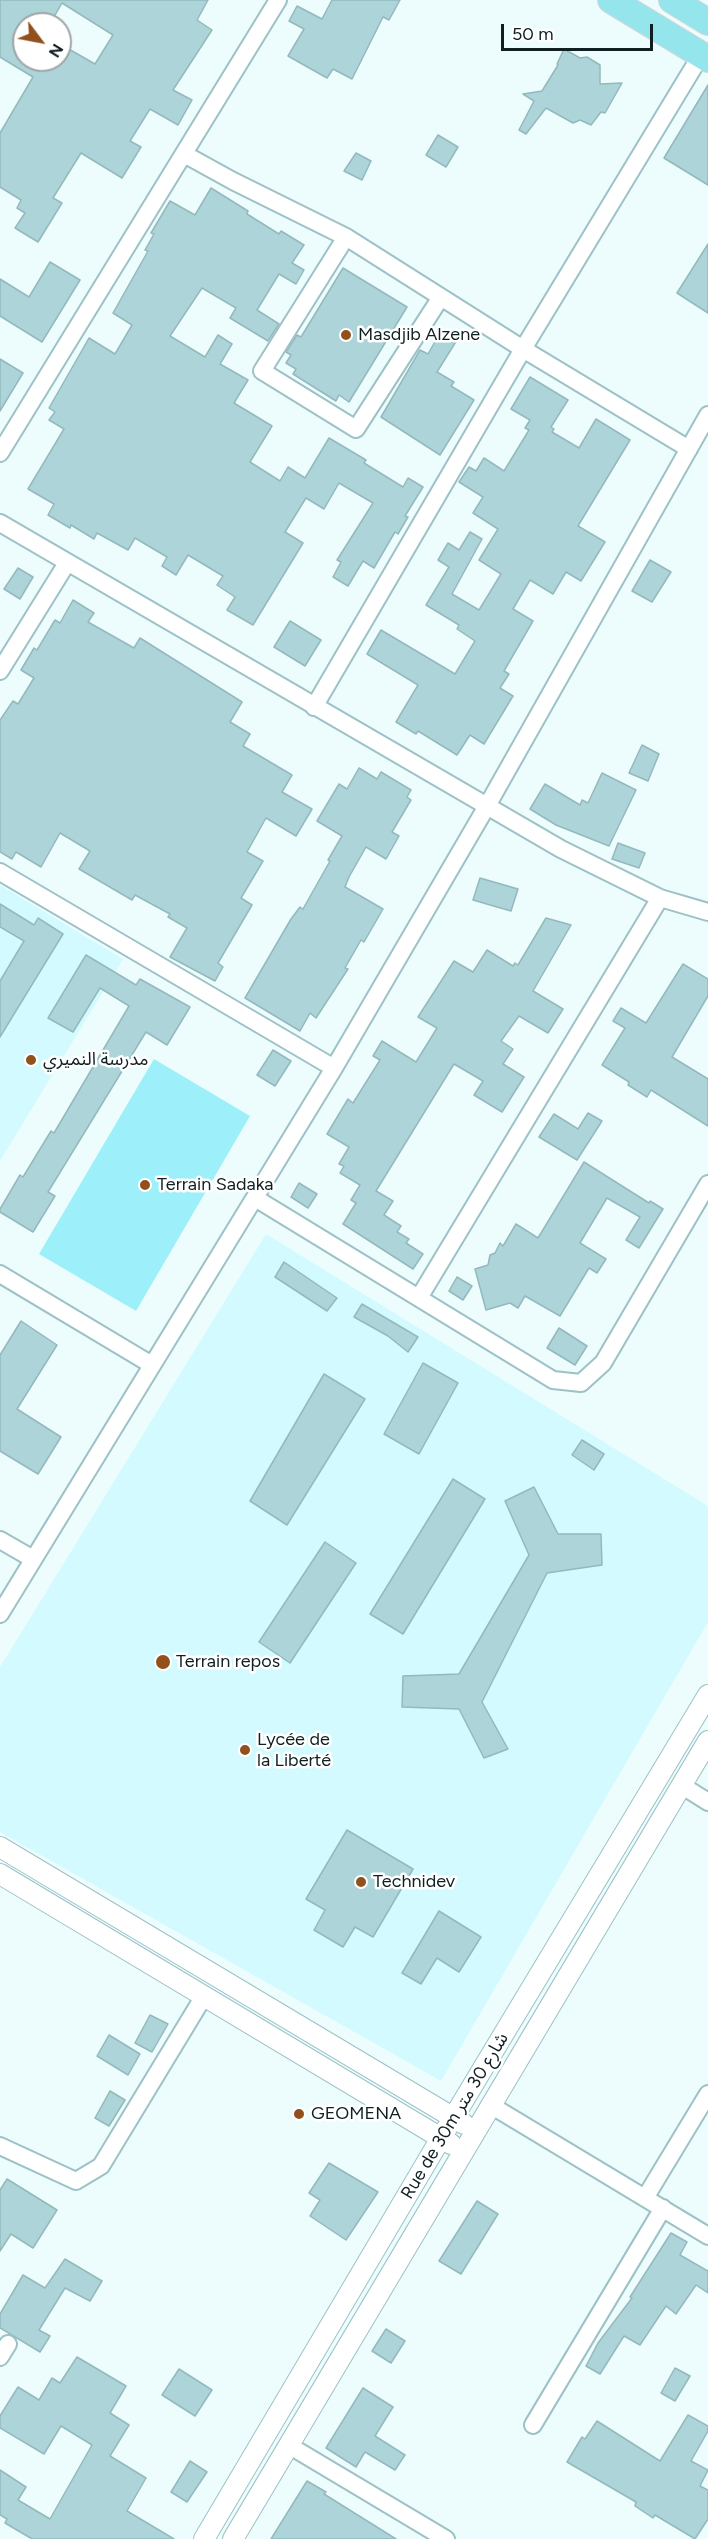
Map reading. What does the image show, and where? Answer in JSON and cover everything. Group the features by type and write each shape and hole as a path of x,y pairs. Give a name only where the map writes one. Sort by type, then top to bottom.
{"main road":[{"path":"672,0 708,22"},
{"path":"616,1 704,57"}],"street":[{"path":"0,453 278,0"},
{"path":"314,707 523,348 704,57"},
{"path":"184,154 346,237 689,449"},
{"path":"346,237 262,371 356,429 441,297"},
{"path":"0,1614 334,1068 487,806 708,415"},
{"path":"0,523 561,849 660,898 708,912"},
{"path":"0,671 67,563"},
{"path":"0,872 334,1068"},
{"path":"420,1296 660,898"},
{"path":"255,1198 420,1296 553,1380 581,1383 603,1363 708,1184"},
{"path":"0,1274 152,1365"},
{"path":"0,1540 33,1559"},
{"name":"Rue de 30m شارع 30 متر","path":"204,2539 441,2138 708,1695"},
{"name":"Rue de 30m شارع 30 متر","path":"233,2539 708,1741"},
{"path":"681,1785 708,1802"},
{"path":"0,1847 476,2132"},
{"path":"0,1874 464,2153"},
{"path":"0,2146 76,2181 101,2166 204,1996"},
{"path":"645,2198 708,2094"},
{"path":"492,2106 708,2236"},
{"path":"533,2425 663,2208"},
{"path":"290,2446 446,2539"}],"shaded area":[{"name":"مدرسة النميري","path":"0,885 123,959 0,1161"},
{"name":"Terrain Sadaka","path":"154,1059 250,1116 136,1311 39,1254"},
{"path":"266,1234 708,1506 708,1622 441,2081 0,1832 0,1667"}],"building":[{"path":"0,0 208,0 197,20 212,30 173,90 192,100 178,125 150,109 130,141 141,147 122,178 81,153 53,198 62,203 38,242 15,228 25,213 17,208 21,200 0,187 0,133 33,77 25,72 72,72 72,51 95,64 113,35 62,3 57,12 12,12 12,64 0,57"},
{"path":"332,0 400,0 389,20 383,17 352,79 333,69 327,78 288,56 304,29 289,21 297,6 322,19"},
{"path":"564,49 580,58 587,57 600,65 600,84 622,83 605,113 601,112 591,125 580,120 573,123 546,108 526,134 519,130 534,101 523,94 542,91 558,65"},
{"path":"708,85 708,185 664,158"},
{"path":"438,135 458,147 446,167 426,155"},
{"path":"356,153 371,161 362,180 344,171"},
{"path":"211,188 279,234 281,231 304,245 292,263 304,270 296,284 279,274 257,310 279,324 268,341 230,318 236,308 202,288 170,336 205,357 218,335 232,344 220,364 248,380 234,403 272,426 250,462 280,481 288,467 305,478 329,438 366,460 364,463 403,487 408,478 423,487 405,516 408,517 398,534 395,532 374,568 363,561 348,586 333,577 341,562 337,560 373,503 339,483 324,509 306,498 285,532 303,543 253,625 227,610 235,597 217,585 223,576 188,555 176,575 162,566 167,557 135,538 128,550 97,533 94,539 48,515 54,504 28,489 64,429 49,420 55,412 49,408 89,338 115,354 132,325 113,313 148,251 145,250 154,234 151,233 170,201 195,215"},
{"path":"708,244 708,313 677,293"},
{"path":"50,262 80,280 42,342 0,316 0,279 29,297"},
{"name":"Masdjib Alzene","path":"343,268 407,307 349,402 339,395 336,401 293,374 296,369 286,363 291,355 286,352 297,335 301,337"},
{"path":"441,331 457,340 437,372 454,382 451,386 474,400 440,455 381,417 420,350 428,354"},
{"path":"0,359 23,373 0,411"},
{"path":"530,377 568,400 551,427 554,429 552,432 579,448 596,419 630,440 578,526 605,542 581,581 566,572 553,594 530,580 513,609 533,621 504,671 509,674 500,688 513,696 484,744 470,735 457,755 418,731 416,734 396,722 418,685 367,654 381,630 455,674 475,641 457,629 459,625 426,605 449,567 438,560 448,543 459,550 470,532 482,539 452,594 479,610 501,574 479,560 498,529 473,513 483,497 459,482 469,467 476,471 484,458 504,471 529,430 525,428 530,420 511,409"},
{"path":"650,560 671,572 652,602 632,591"},
{"path":"18,568 33,577 20,599 4,589"},
{"path":"73,600 94,613 88,622 134,648 140,638 242,702 230,722 250,734 243,746 292,775 282,792 312,809 296,836 266,818 247,852 263,861 241,898 252,905 218,963 223,967 215,981 170,957 187,928 168,917 170,914 135,895 132,900 79,869 90,851 60,833 41,867 16,852 12,859 0,852 0,720 13,701 18,704 34,678 21,670 34,648 37,650 55,620 60,623"},
{"path":"290,621 321,640 305,666 274,647"},
{"path":"642,745 659,754 648,781 629,773"},
{"path":"359,768 377,779 381,772 411,790 407,797 411,800 392,832 399,836 386,859 366,847 349,877 345,887 383,909 364,942 361,940 345,968 348,969 316,1018 310,1013 300,1031 245,998 291,919 300,907 303,909 330,861 328,860 342,836 317,821 339,784 347,789"},
{"path":"602,773 636,790 609,846 556,825 530,809 545,784 580,805 582,800 588,803"},
{"path":"618,843 645,853 639,868 612,859"},
{"path":"480,878 518,889 511,911 473,900"},
{"path":"0,904 34,925 38,918 63,934 0,1037 0,981 24,941 0,927"},
{"path":"546,918 571,925 533,991 563,1009 548,1033 519,1016 501,1041 513,1049 503,1064 524,1077 502,1112 474,1095 483,1081 454,1064 376,1191 393,1201 384,1215 401,1226 397,1232 409,1239 406,1243 423,1254 413,1269 343,1224 356,1203 351,1200 360,1185 340,1173 344,1166 339,1164 349,1147 327,1134 348,1099 353,1103 380,1060 373,1056 382,1041 416,1062 437,1028 418,1017 454,961 473,972 487,950 513,966 515,963 518,965"},
{"path":"86,955 136,985 140,979 190,1007 167,1045 146,1032 48,1192 55,1196 33,1232 0,1212 0,1209 20,1175 23,1177 51,1131 54,1133 129,1006 100,988 73,1032 48,1018"},
{"path":"683,964 708,979 708,996 672,1057 708,1079 708,1126 651,1090 647,1097 602,1065 625,1028 613,1021 621,1008 646,1023"},
{"path":"273,1050 291,1061 275,1086 257,1075"},
{"path":"588,1113 602,1121 577,1160 539,1137 554,1114 578,1129"},
{"path":"584,1162 649,1203 650,1201 663,1209 639,1248 626,1240 640,1217 607,1198 580,1243 606,1259 597,1273 589,1268 560,1316 525,1296 518,1308 510,1303 486,1310 475,1269 488,1265 490,1255 495,1253 500,1243 503,1246 516,1224 538,1238"},
{"path":"299,1183 317,1194 308,1208 291,1197"},
{"path":"284,1262 337,1298 327,1311 275,1277"},
{"path":"457,1277 472,1286 463,1300 449,1291"},
{"path":"362,1304 418,1337 408,1352 388,1336 354,1317"},
{"path":"21,1321 57,1345 17,1409 61,1437 38,1474 0,1451 0,1355"},
{"path":"559,1328 587,1346 575,1365 547,1348"},
{"path":"423,1363 458,1383 419,1454 384,1434"},
{"path":"324,1374 365,1399 287,1525 250,1501"},
{"path":"582,1440 604,1454 594,1470 572,1455"},
{"path":"453,1479 485,1499 403,1634 370,1614"},
{"path":"534,1487 558,1534 601,1534 602,1565 547,1573 482,1702 508,1749 484,1758 459,1709 402,1707 403,1676 459,1674 529,1555 505,1501"},
{"path":"325,1542 356,1563 290,1663 259,1642"},
{"path":"347,1830 413,1869 373,1937 355,1927 343,1947 314,1930 325,1910 306,1899"},
{"path":"439,1911 481,1937 459,1972 437,1958 421,1984 402,1973"},
{"path":"150,2015 168,2024 152,2052 135,2043"},
{"path":"109,2035 140,2054 128,2075 97,2056"},
{"path":"110,2091 125,2100 109,2126 95,2118"},
{"path":"329,2163 378,2192 346,2240 310,2216 320,2200 309,2193"},
{"path":"7,2179 57,2210 33,2248 11,2234 0,2251 0,2190"},
{"path":"477,2201 498,2214 461,2274 439,2261"},
{"path":"671,2233 687,2242 680,2255 708,2271 708,2293 696,2285 676,2314 666,2306 640,2345 624,2336 600,2374 586,2366 598,2343 632,2298 630,2297"},
{"path":"65,2259 102,2281 90,2301 65,2288 39,2330 50,2336 40,2352 0,2328 0,2314 23,2275 45,2288"},
{"path":"386,2329 405,2341 391,2363 372,2351"},
{"path":"77,2357 126,2386 110,2413 129,2425 110,2456 146,2478 127,2511 174,2539 32,2539 5,2523 7,2519 0,2515 0,2470 26,2487 18,2500 50,2519 92,2445 61,2426 44,2454 0,2428 0,2416 18,2387 39,2400 52,2378 60,2383"},
{"path":"675,2368 690,2376 675,2401 661,2393"},
{"path":"179,2369 212,2390 195,2416 162,2395"},
{"path":"363,2388 393,2407 375,2436 405,2455 395,2470 365,2452 356,2467 326,2448"},
{"path":"688,2415 708,2426 708,2431 691,2461 708,2470 700,2486 708,2490 708,2519 695,2539 655,2515 653,2518 635,2506 636,2502 567,2462 582,2437 585,2439 597,2421 660,2461"},
{"path":"190,2461 207,2472 187,2502 171,2492"},
{"path":"307,2481 326,2492 324,2494 396,2539 271,2539"}],"place":[{"name":"Masdjib Alzene","path":"346,335"},
{"name":"مدرسة النميري","path":"31,1060"},
{"name":"Terrain Sadaka","path":"145,1185"},
{"name":"Terrain repos","path":"163,1662"},
{"name":"Lycée de la Liberté","path":"245,1750"},
{"name":"Technidev","path":"361,1882"},
{"name":"GEOMENA","path":"299,2114"}]}
